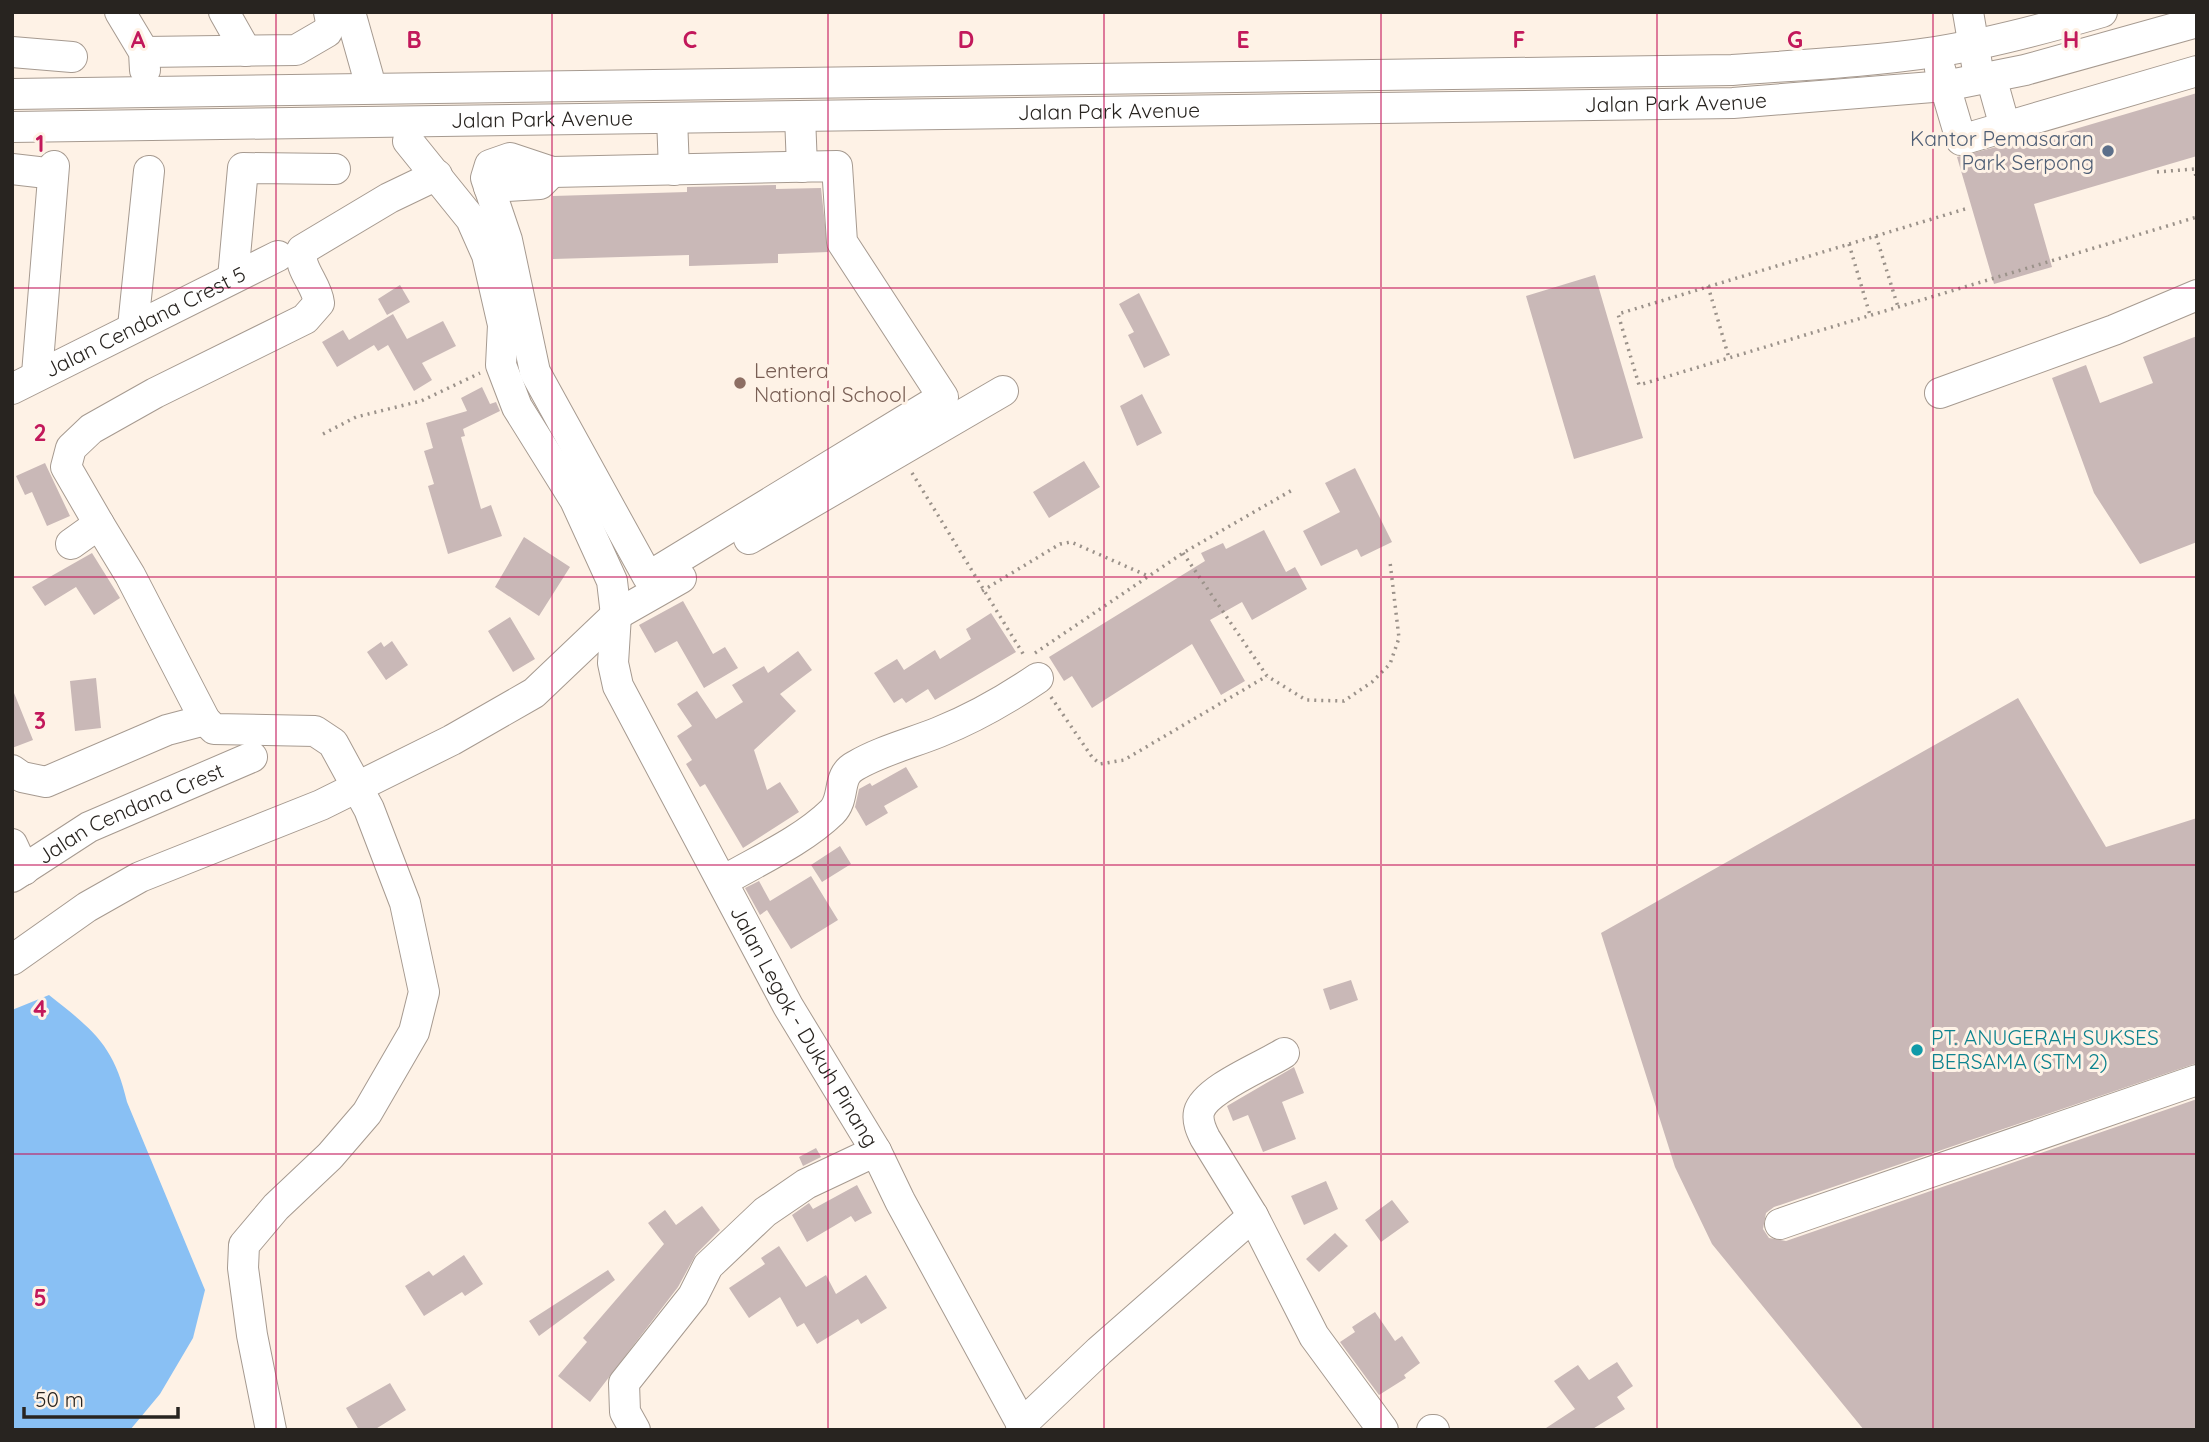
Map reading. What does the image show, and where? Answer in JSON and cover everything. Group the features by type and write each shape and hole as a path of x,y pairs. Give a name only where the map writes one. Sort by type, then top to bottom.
{"street":[{"path":"120,12 144,52 146,92"},
{"path":"223,12 246,51"},
{"path":"350,12 368,76"},
{"path":"1968,12 1974,45 2005,127"},
{"name":"Jalan Park Avenue","path":"24,94 1732,70 1935,52 1974,45 2102,12"},
{"path":"144,52 296,50 328,22"},
{"name":"Jalan Park Avenue","path":"12,127 1733,103 1945,86 2064,60 2197,22"},
{"path":"1935,52 1961,140 2197,71"},
{"path":"24,94 26,53 72,57"},
{"path":"2064,60 2078,106"},
{"path":"800,116 802,167"},
{"path":"672,118 674,170"},
{"path":"408,141 471,219 487,255 503,325 501,365"},
{"path":"510,158 552,172 674,170 836,166 842,242 943,397 648,577 535,372 507,240 486,178 490,165 510,158"},
{"path":"233,278 243,168 335,169"},
{"path":"25,381 35,169"},
{"path":"133,327 149,171"},
{"path":"271,1430 252,1335 243,1268 244,1245 276,1207 330,1156 367,1113 414,1032 424,992 405,904 359,787 333,743 315,731 214,729 205,720 130,575 66,467 71,449 91,429 144,399 305,319 319,303 318,293 301,261 302,250 389,198 437,175"},
{"name":"Jalan Cendana Crest 5","path":"25,381 278,256"},
{"path":"1940,393 2114,330 2197,295"},
{"name":"Jalan Legok - Dukuh Pinang","path":"501,365 517,407 575,500 612,581 617,615 613,663 618,686 788,1006 876,1151 900,1201 1023,1427"},
{"path":"12,960 87,906 140,877 359,787 452,740 534,693 617,615 1003,391"},
{"path":"71,544 99,524"},
{"path":"723,881 787,844 833,811 840,797 842,778 854,766 943,730 1012,695 1038,678"},
{"path":"12,769 22,776 46,782 167,730 205,720"},
{"name":"Jalan Cendana Crest","path":"16,864 89,827 252,757"},
{"path":"1284,1053 1211,1095 1199,1111 1200,1128 1254,1216 1314,1336 1383,1430"},
{"path":"1780,1224 2197,1080"},
{"path":"635,1430 625,1412 624,1383 693,1296 708,1266 776,1205 806,1184 876,1151"},
{"path":"1023,1427 1099,1351 1254,1216"}],"path":[{"path":"2157,172 2194,169 2197,180"},
{"path":"1965,209 1618,313 1639,385 2197,217"},
{"path":"1876,236 1898,307"},
{"path":"1849,244 1870,315"},
{"path":"1708,286 1729,358"},
{"path":"323,434 356,417 421,401 455,382 501,365"},
{"path":"900,452 982,591 1026,659 1183,553 1294,489"},
{"path":"982,591 1060,544 1071,542 1148,576"},
{"path":"1183,553 1268,676 1306,700 1344,701 1372,682 1390,664 1399,638 1390,562"},
{"path":"1038,678 1092,757 1100,764 1124,760 1268,676"}],"water":[{"path":"49,995 90,1029 116,1066 127,1102 205,1290 193,1338 160,1394 130,1430 12,1430 12,1010"}],"building":[{"path":"2197,93 2197,156 2034,204 2052,267 1994,284 1957,157 2016,142 2018,146"},
{"path":"776,185 776,189 821,188 828,252 778,254 778,263 689,266 689,255 553,259 553,196 687,192 687,187"},
{"path":"1595,275 1643,438 1574,459 1526,296"},
{"path":"400,285 410,302 387,315 378,299"},
{"path":"1139,293 1170,355 1144,368 1128,335 1134,332 1119,304"},
{"path":"393,314 407,339 443,321 456,346 422,363 432,380 414,391 388,345 378,351 374,345 337,367 322,342 343,330 349,340"},
{"path":"2197,336 2197,542 2140,564 2094,493 2052,378 2086,365 2100,403 2153,383 2143,357"},
{"path":"482,387 490,404 496,402 500,411 463,429 465,436 461,437 481,509 491,505 502,536 448,554 428,486 434,484 424,451 433,448 426,423 467,411 461,398"},
{"path":"1142,394 1162,433 1137,446 1120,406"},
{"path":"1084,461 1100,487 1049,518 1033,492"},
{"path":"45,463 70,516 47,526 32,492 25,495 16,476"},
{"path":"1355,468 1392,542 1361,557 1357,549 1321,566 1303,531 1340,512 1325,483"},
{"path":"1264,530 1286,572 1295,567 1307,589 1252,620 1242,602 1210,620 1245,681 1221,695 1192,644 1092,708 1072,676 1064,681 1049,657 1205,561 1201,553 1223,543 1226,549"},
{"path":"524,537 570,567 539,616 495,587"},
{"path":"92,553 120,598 94,615 76,587 45,606 32,587"},
{"path":"683,601 713,654 725,647 738,668 704,688 677,641 655,653 639,625"},
{"path":"991,613 1016,652 935,700 928,689 906,703 902,698 894,703 874,673 897,659 904,670 935,650 940,659 971,639 966,629"},
{"path":"510,617 535,659 513,672 488,631"},
{"path":"392,641 408,665 386,680 367,652 381,642 384,647"},
{"path":"798,651 812,670 780,694 796,711 754,750 767,790 780,782 799,812 743,848 705,784 700,787 686,764 692,760 677,736 692,726 677,704 697,691 716,719 743,702 732,685 764,666 768,673"},
{"path":"96,678 101,728 75,731 70,681"},
{"path":"12,688 33,740 12,748"},
{"name":"PT. ANUGERAH SUKSES BERSAMA (STM 2)","path":"2018,698 2106,847 2197,818 2197,1063 1774,1207 1766,1213 1763,1229 1769,1238 1786,1241 2197,1099 2197,1430 1864,1430 1712,1244 1675,1167 1601,933"},
{"path":"906,767 918,787 884,806 888,813 866,826 855,807 859,789 870,783 872,786"},
{"path":"840,846 851,864 822,882 811,865"},
{"path":"811,876 838,920 791,949 767,910 760,915 745,888 759,881 770,901"},
{"path":"1351,980 1358,1000 1330,1010 1323,989"},
{"path":"1294,1067 1304,1093 1282,1102 1296,1139 1263,1152 1248,1115 1233,1121 1227,1106"},
{"path":"816,1148 821,1157 803,1166 799,1157"},
{"path":"1326,1181 1338,1209 1304,1225 1291,1196"},
{"path":"857,1185 872,1213 855,1222 851,1216 807,1242 792,1215 809,1203 813,1209"},
{"path":"1392,1200 1409,1222 1381,1242 1365,1220"},
{"path":"702,1206 720,1230 696,1254 678,1287 590,1402 558,1376 587,1342 583,1338 664,1244 648,1223 665,1210 676,1225"},
{"path":"1335,1233 1348,1246 1319,1272 1306,1259"},
{"path":"779,1246 806,1287 826,1275 836,1294 866,1275 887,1308 861,1324 858,1319 817,1344 804,1323 797,1327 780,1297 749,1318 729,1288 765,1264 761,1258"},
{"path":"464,1255 483,1284 465,1296 462,1292 424,1316 405,1286 429,1271 433,1276"},
{"path":"608,1270 615,1280 539,1336 529,1321"},
{"path":"1375,1312 1395,1341 1402,1336 1420,1363 1404,1375 1406,1378 1379,1395 1340,1342 1355,1332 1352,1327"},
{"path":"1617,1362 1633,1386 1617,1397 1625,1409 1591,1430 1543,1430 1575,1409 1554,1381 1578,1365 1589,1380"},
{"path":"390,1383 406,1410 374,1430 359,1430 346,1408"}],"place":[{"name":"Kantor Pemasaran Park Serpong","path":"2108,151"},
{"name":"Lentera National School","path":"740,383"},
{"name":"PT. ANUGERAH SUKSES BERSAMA (STM 2)","path":"1917,1050"}]}
